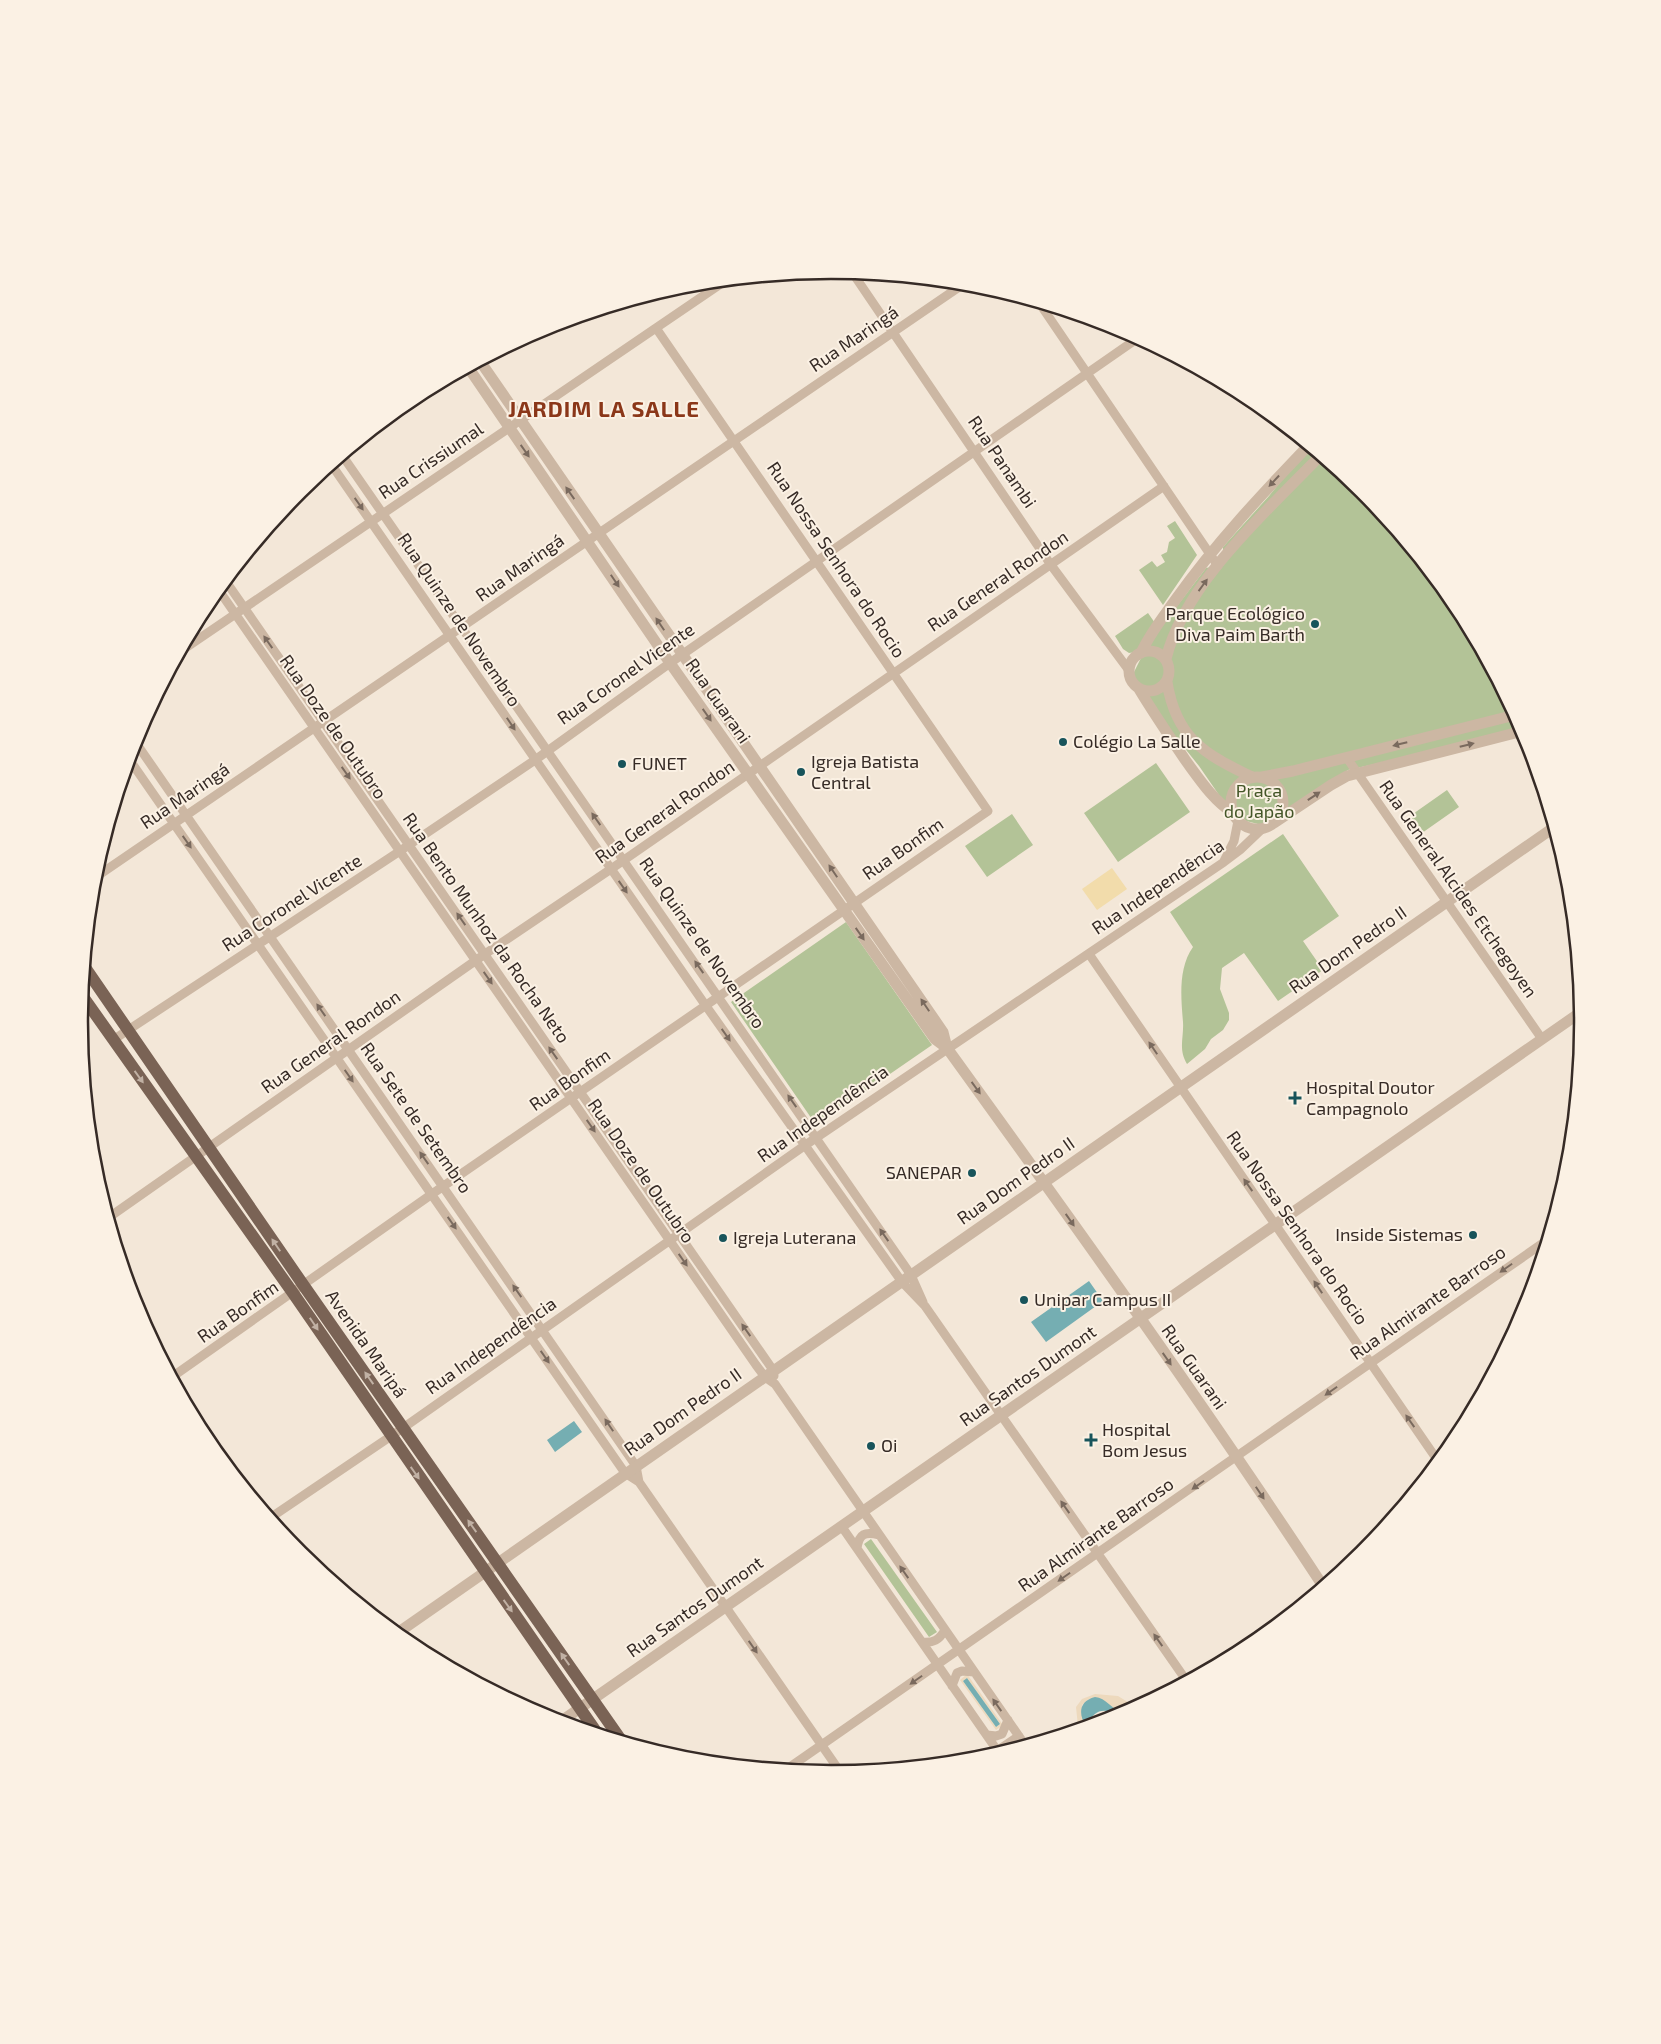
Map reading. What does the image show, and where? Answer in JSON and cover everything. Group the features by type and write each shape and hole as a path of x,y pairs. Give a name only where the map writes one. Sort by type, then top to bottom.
{"main road":[{"name":"Avenida Maripá","path":"89,973 413,1443 617,1734"},
{"name":"Avenida Maripá","path":"88,1003 293,1293 400,1451 494,1587 568,1689 592,1726"},
{"path":"113,1040 122,1029 129,1031"},
{"path":"293,1293 297,1283 304,1286"},
{"path":"373,1411 380,1412 385,1409 386,1404"},
{"path":"400,1451 406,1444 413,1443"},
{"path":"494,1587 504,1579 511,1581"},
{"path":"568,1689 574,1691 579,1688 580,1681"},
{"path":"594,1727 595,1720 600,1717 607,1720"}],"street":[{"name":"Rua Panambi","path":"857,280 1051,565 1128,669"},
{"name":"Rua Crissiumal","path":"190,644 714,288"},
{"name":"Rua Maringá","path":"103,872 956,290"},
{"path":"1044,311 1218,566"},
{"name":"Rua Nossa Senhora do Rocio","path":"656,328 988,811"},
{"name":"Rua Coronel Vicente","path":"129,1031 534,760 670,663 1131,343"},
{"name":"Rua Guarani","path":"483,366 944,1032 947,1048"},
{"name":"Rua Guarani","path":"471,372 670,663 935,1040 947,1048 1044,1183 1140,1319 1320,1581"},
{"path":"1304,450 1246,511 1210,553 1152,631 1141,652 1130,662 1128,669 1130,680 1139,689 1160,723 1203,784 1235,817 1251,828 1262,829 1347,776 1515,733"},
{"name":"Rua Quinze de Novembro","path":"345,460 912,1275 925,1306"},
{"path":"1166,659 1174,633 1186,610 1218,566 1238,542 1316,460"},
{"name":"Rua Quinze de Novembro","path":"335,469 451,635 534,760 804,1146 902,1282 925,1306 1183,1675"},
{"name":"Rua General Rondon","path":"196,1157 336,1057 1164,486"},
{"name":"Rua Bento Munhoz da Rocha Neto","path":"229,586 679,1234 775,1384 863,1512"},
{"name":"Rua Doze de Outubro","path":"223,596 670,1241 769,1373"},
{"path":"1139,689 1145,692 1158,690 1167,682 1170,673 1166,659 1162,655 1152,651 1141,652"},
{"path":"1167,682 1174,712 1192,740 1214,758 1257,777 1272,781 1281,791 1283,800 1280,816 1274,823"},
{"path":"1224,862 1234,841 1235,817 1231,800 1238,784 1257,777 1347,758 1508,717"},
{"name":"Rua Sete de Setembro","path":"140,749 636,1466"},
{"name":"Rua General Alcides Etchegoyen","path":"1347,758 1542,1039"},
{"name":"Rua Sete de Setembro","path":"134,766 625,1473"},
{"name":"Rua Bonfim","path":"304,1286 432,1194 988,811"},
{"name":"Rua Independência","path":"390,1436 817,1137 1224,862 1262,829"},
{"name":"Rua Dom Pedro II","path":"485,1572 1548,832"},
{"name":"Rua Nossa Senhora do Rocio","path":"1089,954 1434,1455"},
{"name":"Rua Santos Dumont","path":"580,1708 1574,1017"},
{"path":"113,1214 196,1157"},
{"name":"Rua Almirante Barroso","path":"796,1764 1539,1245"},
{"name":"Rua Bonfim","path":"177,1375 293,1293"},
{"path":"275,1515 390,1436"},
{"path":"636,1466 638,1482"},
{"path":"625,1473 638,1482 835,1765"},
{"path":"863,1512 1022,1740"},
{"path":"842,1527 987,1735 993,1747"},
{"path":"857,1548 858,1541 863,1534 869,1532 878,1535"},
{"path":"403,1629 485,1572"},
{"path":"922,1642 935,1641 945,1630"},
{"path":"952,1686 956,1673 962,1671 974,1672"},
{"path":"568,1717 580,1708"},
{"path":"987,1735 996,1736 1002,1734 1008,1720"},
{"path":"1009,1743 1019,1736"}],"green space":[{"name":"Parque Ecológico Diva Paim Barth","path":"1306,451 1356,497 1389,532 1448,609 1497,693 1515,733 1348,770 1266,826 1246,821 1238,811 1228,808 1199,766 1130,680 1148,644 1206,568 1211,567 1223,551 1223,547 1269,496"},
{"path":"1175,521 1197,555 1163,605 1139,570 1152,561 1157,567 1165,562 1161,555 1167,552 1169,542 1175,538 1167,526"},
{"path":"1148,613 1155,623 1136,652 1129,653 1123,649 1115,636"},
{"path":"1156,763 1190,812 1118,862 1084,813"},
{"path":"1447,790 1459,807 1422,833 1410,816"},
{"path":"1012,814 1033,845 987,877 965,846"},
{"path":"1283,834 1339,916 1303,941 1323,970 1278,1001 1244,953 1222,968 1220,989 1229,1013 1229,1020 1223,1030 1211,1039 1205,1049 1187,1064 1182,1048 1182,983 1185,964 1193,947 1170,912"},
{"path":"846,922 932,1045 816,1125 731,1002"},
{"path":"871,1539 937,1632 929,1637 864,1544"}],"sand":[{"path":"1112,868 1127,889 1097,910 1082,889"}],"shaded area":[{"path":"967,1674 1003,1725 996,1730 960,1680","holes":["967,1678 1000,1724 996,1727 963,1681"]},
{"path":"1095,1694 1118,1696 1128,1702 1113,1709 1089,1699 1082,1705 1083,1721 1078,1723 1076,1707 1082,1699"}],"water":[{"path":"1089,1281 1103,1301 1046,1342 1031,1322"},
{"path":"574,1421 582,1432 555,1452 547,1440"},
{"path":"967,1678 1000,1724 996,1727 963,1681"},
{"path":"1099,1698 1114,1708 1100,1711 1083,1721 1082,1708 1090,1699"}],"place":[{"name":"Parque Ecológico Diva Paim Barth","path":"1315,624"},
{"name":"Colégio La Salle","path":"1063,742"},
{"name":"FUNET","path":"622,764"},
{"name":"Igreja Batista Central","path":"801,772"},
{"name":"Hospital Doutor Campagnolo","path":"1295,1098"},
{"name":"SANEPAR","path":"972,1173"},
{"name":"Inside Sistemas","path":"1473,1235"},
{"name":"Igreja Luterana","path":"723,1238"},
{"name":"Unipar Campus II","path":"1024,1300"},
{"name":"Hospital Bom Jesus","path":"1091,1440"},
{"name":"Oi","path":"871,1446"}],"district":[{"name":"JARDIM LA SALLE","path":"604,409"}],"park label":[{"name":"Praça do Japão","path":"1259,801"}]}
